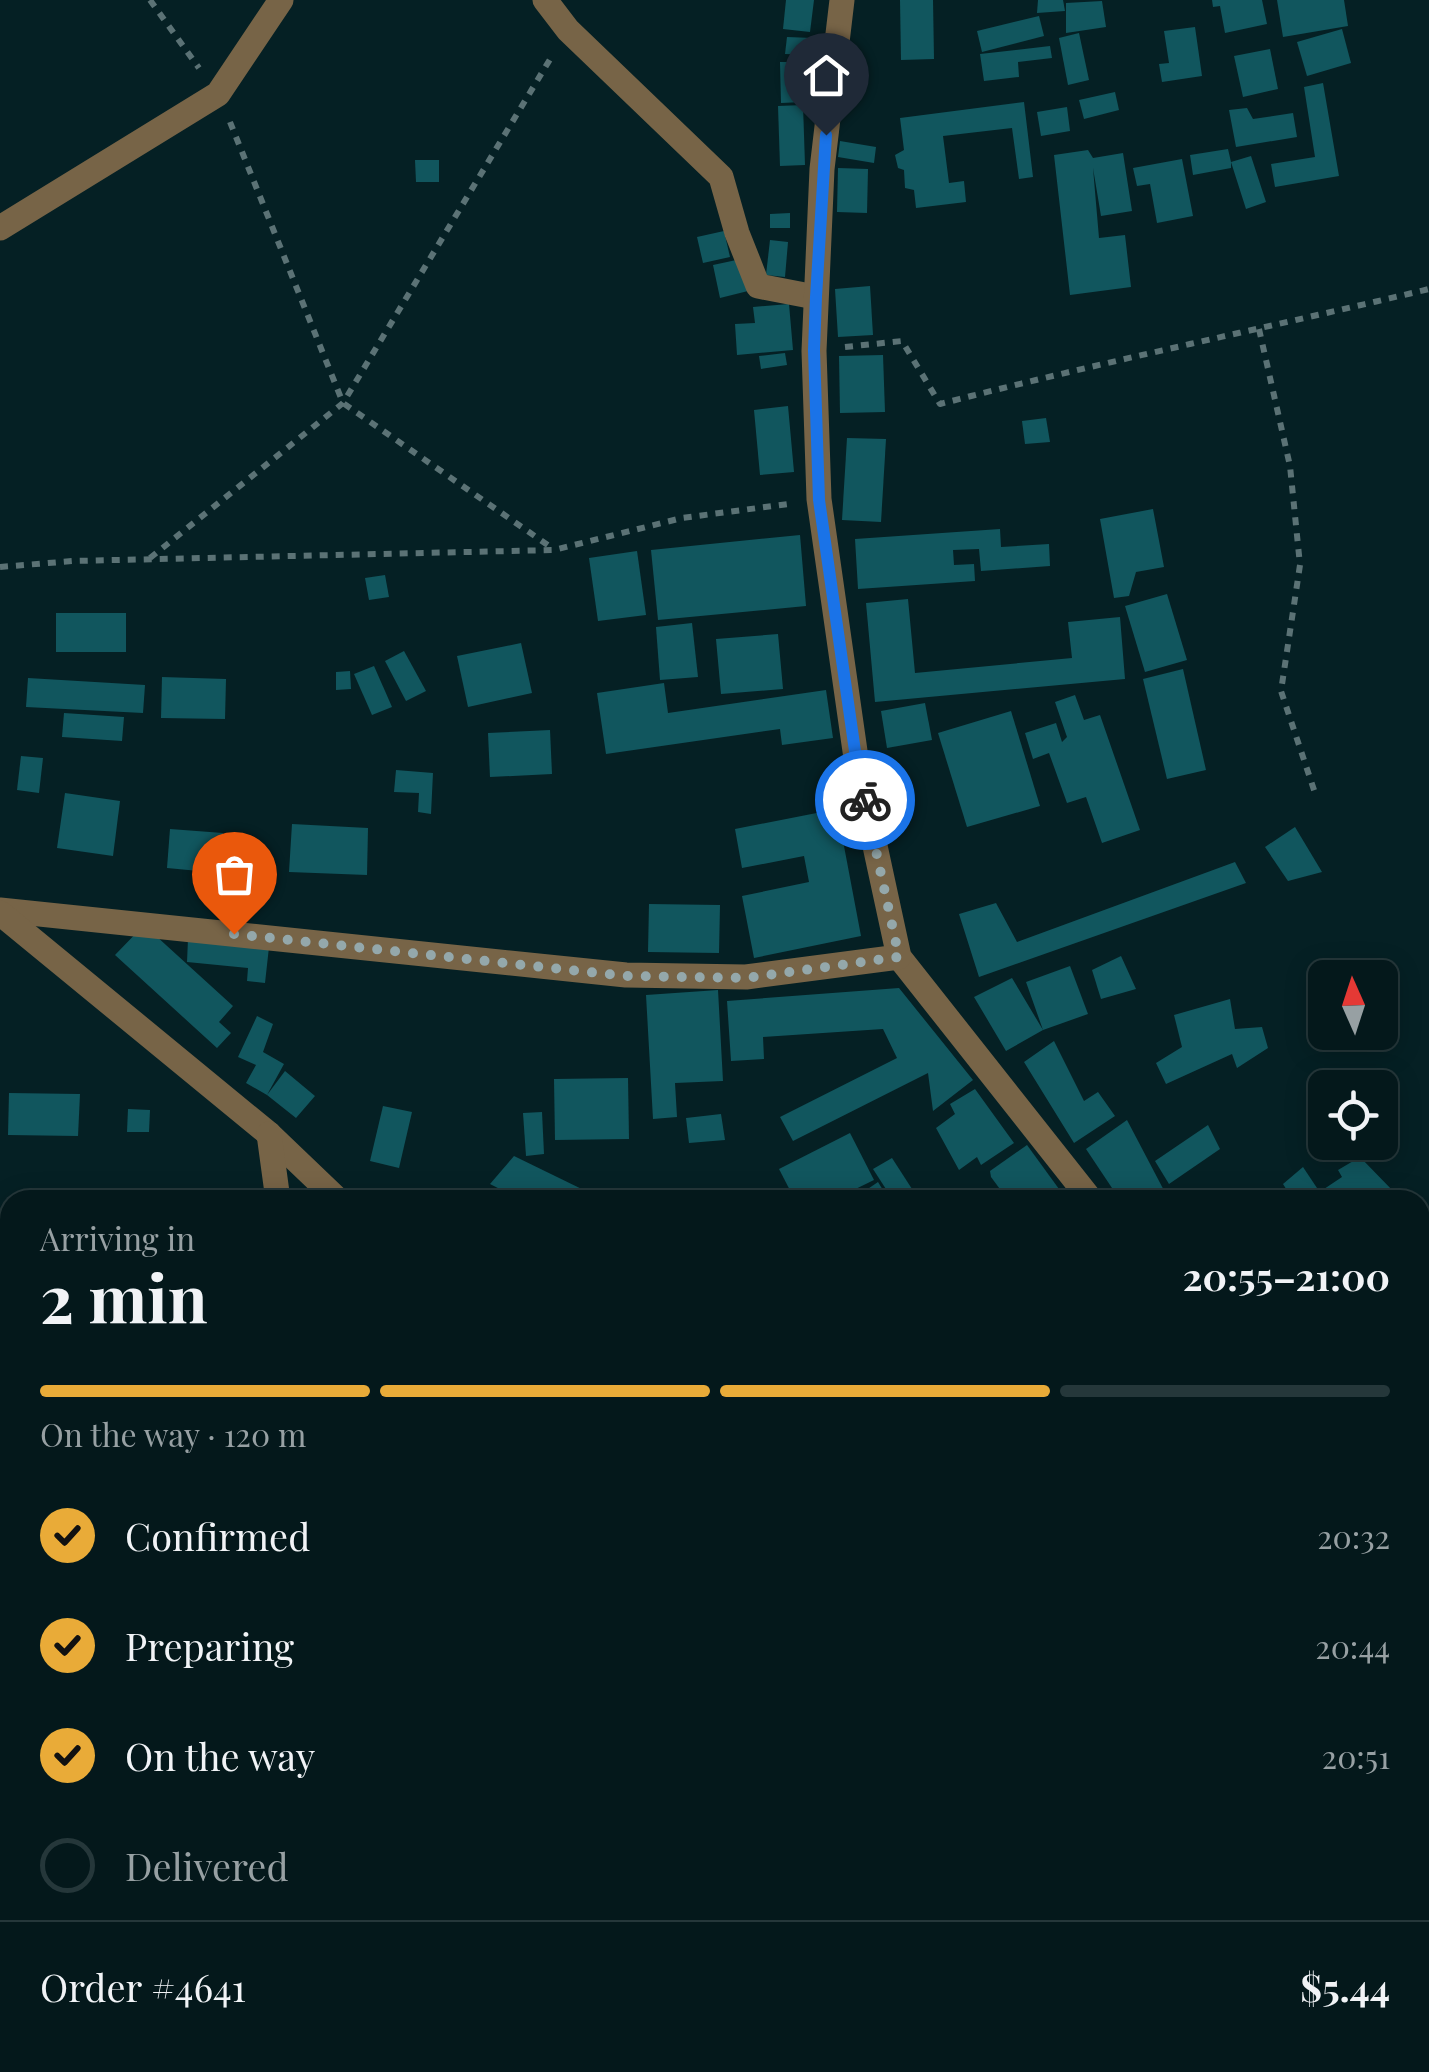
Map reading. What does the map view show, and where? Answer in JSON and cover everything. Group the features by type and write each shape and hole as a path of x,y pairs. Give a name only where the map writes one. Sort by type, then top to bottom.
{"street":[{"path":"0,228 218,94 281,0"},
{"path":"544,0 568,30 721,177 758,286 816,297"},
{"path":"842,0 822,168 814,350 819,500 856,758 899,957 1083,1190"},
{"path":"0,911 626,976 746,978 899,957"},
{"path":"0,911 269,1134 328,1190"},
{"path":"269,1134 277,1190"}],"path":[{"path":"150,0 218,94 343,403 554,550"},
{"path":"149,559 343,403 568,30"},
{"path":"814,350 902,341 940,404 1082,367 1429,289"},
{"path":"1259,329 1290,466 1300,565 1281,691 1316,796"},
{"path":"0,568 72,561 554,550 682,518 819,500"}],"building":[{"path":"786,0 814,0 810,32 783,29"},
{"path":"900,0 933,0 934,59 901,60"},
{"path":"1038,0 1063,0 1065,11 1037,13"},
{"path":"1212,0 1262,0 1267,24 1225,33 1220,6 1213,7"},
{"path":"1277,0 1344,0 1348,26 1283,37"},
{"path":"1102,1 1106,27 1066,33 1066,3"},
{"path":"1039,16 1044,36 982,52 977,31"},
{"path":"1195,27 1202,76 1162,82 1159,64 1169,63 1164,31"},
{"path":"1342,29 1351,63 1307,76 1297,42"},
{"path":"1079,33 1089,80 1068,85 1059,38"},
{"path":"787,37 813,38 813,55 785,54"},
{"path":"1050,46 1052,58 1018,62 1019,77 984,81 980,54"},
{"path":"1270,49 1278,89 1243,97 1234,56"},
{"path":"780,62 802,62 803,102 781,103"},
{"path":"1323,83 1339,176 1275,187 1271,164 1315,157 1304,87"},
{"path":"1115,92 1119,110 1084,119 1079,100"},
{"path":"1024,102 1033,177 1019,179 1012,128 943,136 949,183 964,181 966,202 916,208 914,190 905,188 904,170 898,168 895,155 904,150 900,118"},
{"path":"803,105 805,165 780,166 778,106"},
{"path":"1067,107 1070,131 1041,136 1037,112"},
{"path":"1247,108 1253,119 1293,113 1297,137 1236,147 1229,110"},
{"path":"840,141 876,147 874,163 838,157"},
{"path":"1228,149 1231,168 1193,175 1190,155"},
{"path":"1088,150 1093,158 1123,153 1132,211 1101,216 1093,168 1099,238 1125,235 1131,287 1070,295 1054,155"},
{"path":"1251,156 1266,202 1246,209 1231,162"},
{"path":"1182,159 1193,216 1157,223 1150,184 1137,186 1133,168"},
{"path":"415,160 439,160 439,182 416,182"},
{"path":"838,168 868,169 867,213 837,212"},
{"path":"790,213 790,228 770,228 770,214"},
{"path":"724,231 730,257 703,263 697,237"},
{"path":"770,240 788,242 785,277 766,275"},
{"path":"741,259 748,291 720,298 713,265"},
{"path":"870,286 873,335 838,337 835,289"},
{"path":"789,304 793,350 737,355 735,324 755,323 753,307"},
{"path":"785,353 787,365 761,369 759,356"},
{"path":"883,355 885,412 840,413 839,356"},
{"path":"788,406 794,472 760,475 754,410"},
{"path":"1046,418 1050,442 1025,444 1022,421"},
{"path":"847,438 886,439 881,522 842,520"},
{"path":"1153,509 1164,567 1136,572 1129,596 1114,598 1100,519"},
{"path":"1000,529 1001,547 1049,544 1050,566 981,571 979,549 953,550 954,565 974,564 975,581 858,589 855,539"},
{"path":"800,535 806,606 658,620 651,550"},
{"path":"637,551 646,615 598,621 589,558"},
{"path":"385,575 389,597 369,600 365,578"},
{"path":"1167,594 1187,660 1145,672 1125,606"},
{"path":"908,599 915,673 1072,658 1068,622 1120,617 1125,679 875,702 866,603"},
{"path":"56,613 126,613 126,652 56,652"},
{"path":"692,623 698,677 660,680 656,627"},
{"path":"778,634 783,689 721,694 716,639"},
{"path":"521,643 532,693 468,707 457,656"},
{"path":"404,651 426,691 406,701 385,661"},
{"path":"374,666 392,707 372,715 354,674"},
{"path":"1183,669 1206,770 1167,779 1143,679"},
{"path":"350,671 351,689 336,690 336,672"},
{"path":"162,677 226,679 225,719 161,718"},
{"path":"28,678 145,685 143,713 26,707"},
{"path":"664,683 668,713 826,690 833,738 782,745 780,729 606,754 597,693"},
{"path":"1075,695 1084,720 1100,715 1140,830 1102,843 1086,797 1067,803 1049,753 1033,759 1025,733 1056,723 1062,742 1067,737 1055,702"},
{"path":"925,703 932,740 887,748 881,711"},
{"path":"1011,711 1040,806 967,827 938,733"},
{"path":"64,713 124,717 122,741 62,737"},
{"path":"550,730 552,774 490,777 488,733"},
{"path":"21,756 43,758 39,793 17,790"},
{"path":"396,770 433,773 431,814 418,812 419,793 394,792"},
{"path":"65,793 120,801 113,856 57,848"},
{"path":"837,809 861,936 754,958 742,896 809,882 804,856 742,868 735,829"},
{"path":"292,824 368,828 367,875 289,872"},
{"path":"1295,827 1322,872 1288,881 1265,847"},
{"path":"170,829 223,833 220,873 167,868"},
{"path":"1235,862 1246,883 979,977 959,914 996,903 1017,942"},
{"path":"649,904 720,905 719,953 648,952"},
{"path":"144,925 233,1006 219,1022 231,1033 217,1048 115,955"},
{"path":"188,939 269,947 265,983 247,981 248,968 187,962"},
{"path":"1121,956 1136,989 1101,999 1092,970"},
{"path":"1070,966 1088,1014 1043,1030 1026,982"},
{"path":"1012,978 1043,1030 1006,1051 974,997"},
{"path":"899,988 973,1080 933,1111 928,1073 793,1141 780,1117 897,1058 883,1029 763,1037 764,1059 731,1061 727,1001"},
{"path":"718,990 723,1081 675,1083 677,1117 653,1119 646,995"},
{"path":"1230,999 1235,1029 1262,1027 1268,1048 1237,1068 1232,1054 1166,1084 1156,1063 1182,1047 1174,1015"},
{"path":"257,1016 273,1024 263,1052 284,1064 267,1095 246,1083 256,1065 238,1057"},
{"path":"1054,1041 1084,1101 1098,1092 1115,1116 1074,1143 1024,1062"},
{"path":"285,1071 315,1096 296,1118 267,1095"},
{"path":"628,1078 629,1139 555,1140 554,1079"},
{"path":"975,1089 1014,1143 981,1165 977,1157 959,1170 936,1128 955,1114 950,1104"},
{"path":"9,1093 80,1094 78,1136 8,1135"},
{"path":"383,1106 412,1112 399,1168 370,1161"},
{"path":"128,1109 150,1110 149,1132 127,1132"},
{"path":"542,1112 544,1154 526,1156 523,1113"},
{"path":"721,1114 725,1140 689,1143 686,1118"},
{"path":"1127,1120 1164,1190 1113,1190 1086,1149"},
{"path":"1208,1125 1220,1149 1169,1184 1155,1161"},
{"path":"850,1133 874,1180 854,1190 790,1190 779,1169"},
{"path":"1027,1145 1060,1190 1001,1190 990,1171"},
{"path":"514,1156 584,1190 502,1190 490,1184"},
{"path":"892,1158 912,1189 887,1190 873,1169"},
{"path":"1363,1160 1392,1190 1324,1189 1342,1177 1338,1170"},
{"path":"1303,1167 1318,1190 1287,1190 1283,1184"},
{"path":"878,1182 883,1190 866,1190"}],"way so far":[{"path":"234,934 626,976 746,978 899,957 865,800"}],"route":[{"path":"826,135 814,350 819,500 865,800"}]}
